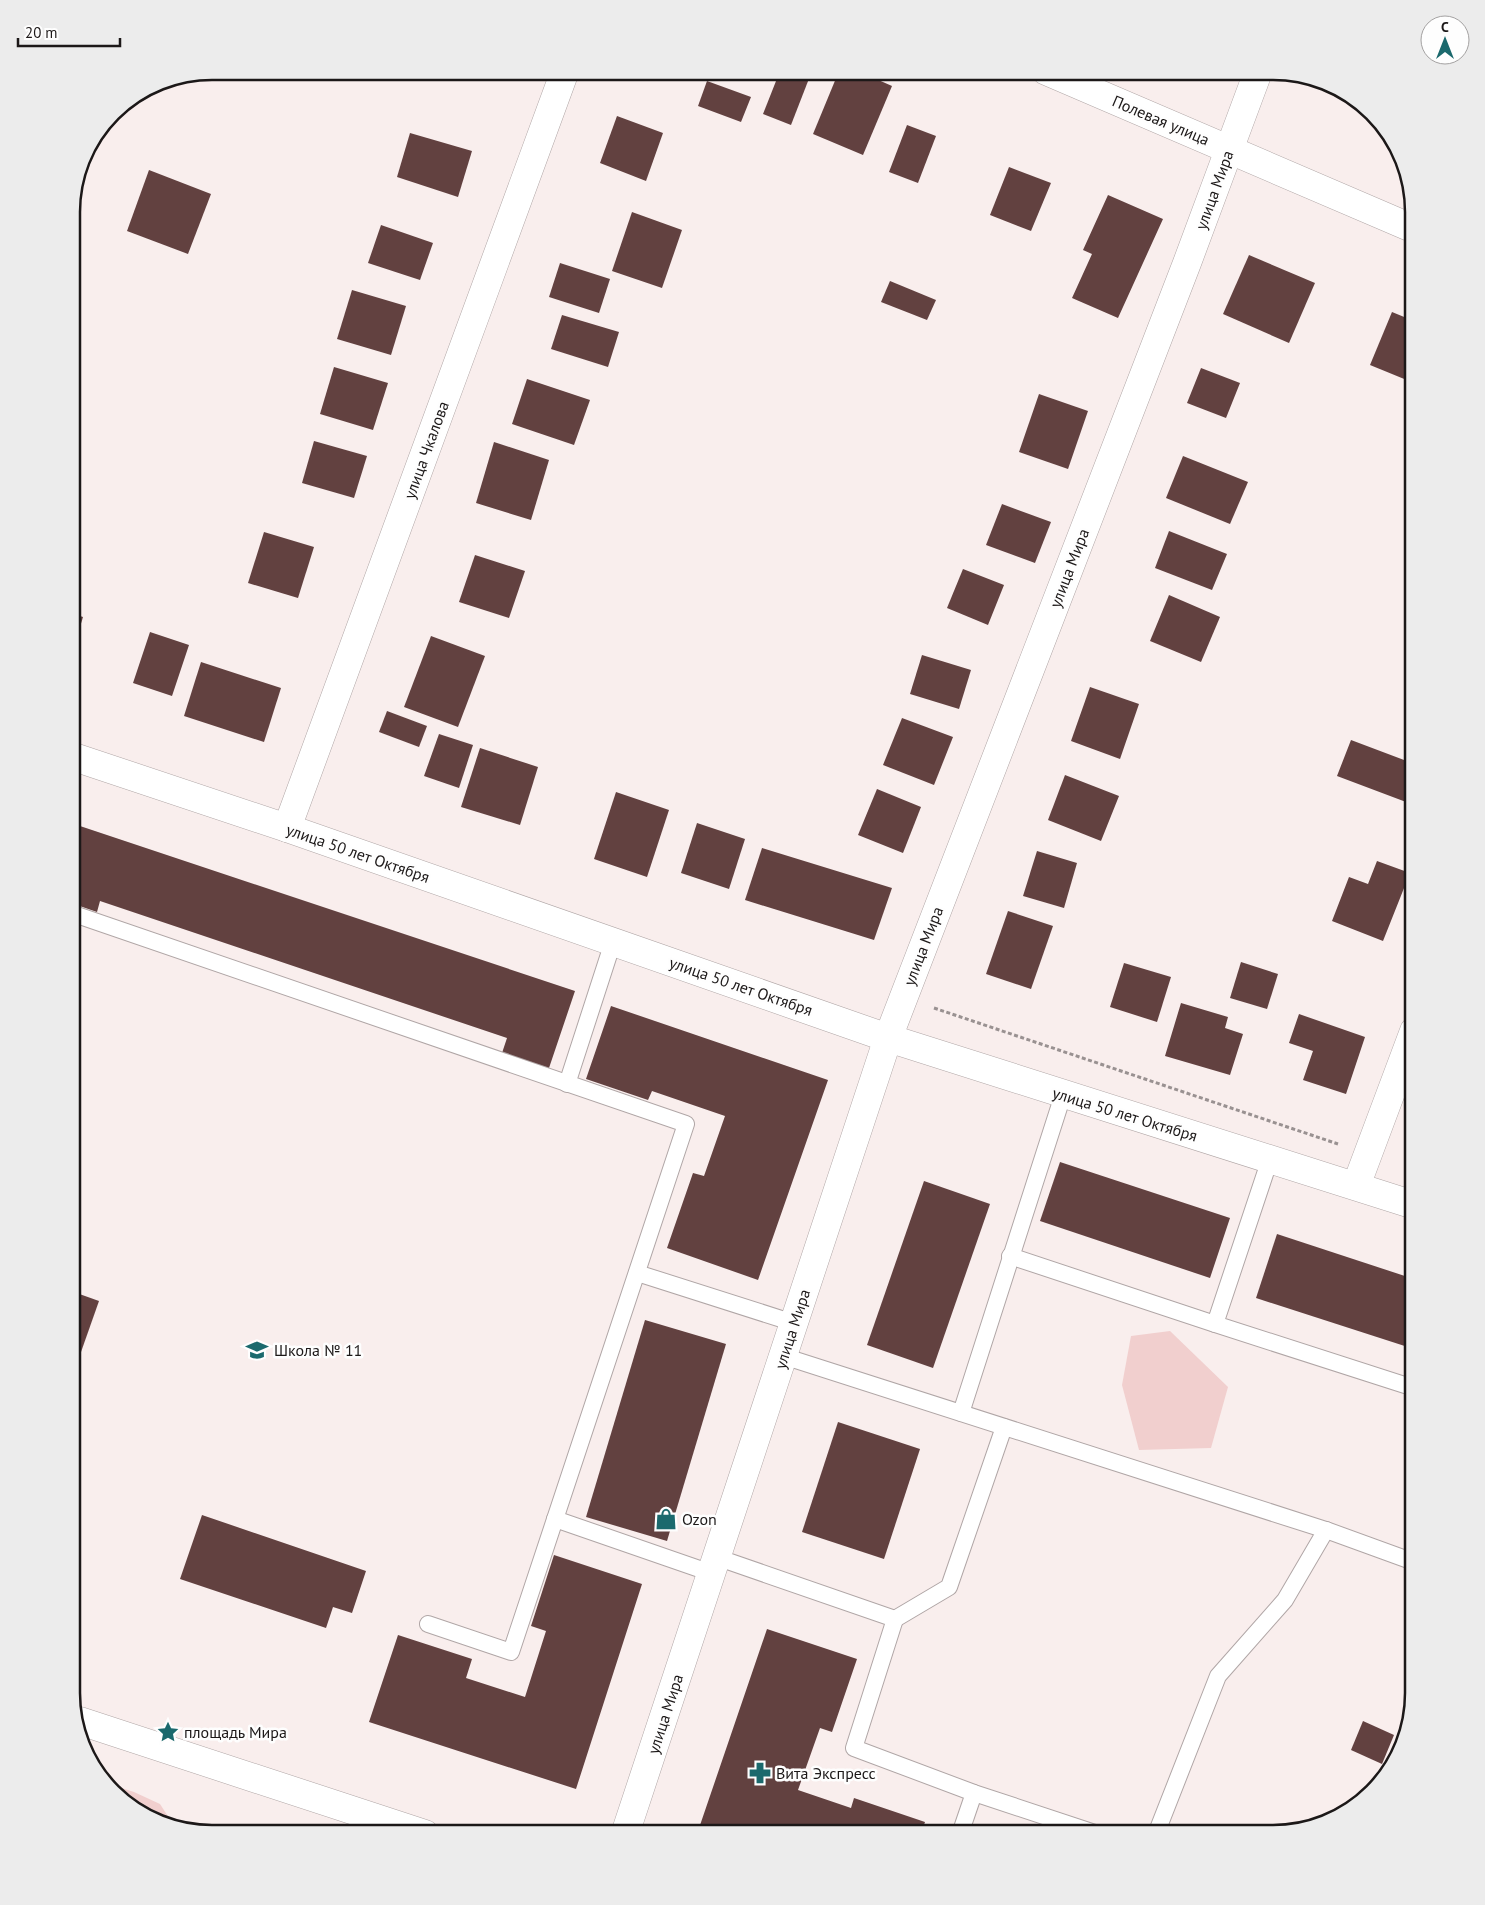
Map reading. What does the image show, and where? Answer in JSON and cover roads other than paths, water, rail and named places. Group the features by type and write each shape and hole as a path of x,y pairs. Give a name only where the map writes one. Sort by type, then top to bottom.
{"street":[{"name":"улица Чкалова","path":"287,828 561,80"},
{"name":"Полевая улица","path":"1065,80 1405,225"},
{"name":"улица Мира","path":"628,1825 888,1038 1255,80"},
{"name":"улица 50 лет Октября","path":"80,759 287,828 888,1038 1062,1095 1405,1202"},
{"path":"1356,1186 1405,1055"},
{"path":"84,1722 398,1825"}],"lane":[{"path":"80,917 686,1124 512,1652 428,1624"},
{"path":"567,1084 613,942"},
{"path":"961,1413 1062,1095"},
{"path":"1215,1324 1270,1159"},
{"path":"1010,1256 1405,1385"},
{"path":"637,1273 794,1323"},
{"path":"783,1356 1326,1530 1405,1559"},
{"path":"1004,1427 949,1587 895,1619 854,1748 974,1793 1071,1825"},
{"path":"555,1519 895,1619"},
{"path":"1160,1825 1218,1676 1285,1600 1326,1530"},
{"path":"963,1825 974,1793"}],"place":[{"name":"Школа № 11","path":"257,1350"},
{"name":"Ozon","path":"666,1519"},
{"name":"площадь Мира","path":"168,1732"},
{"name":"Вита Экспресс","path":"760,1773"}]}
